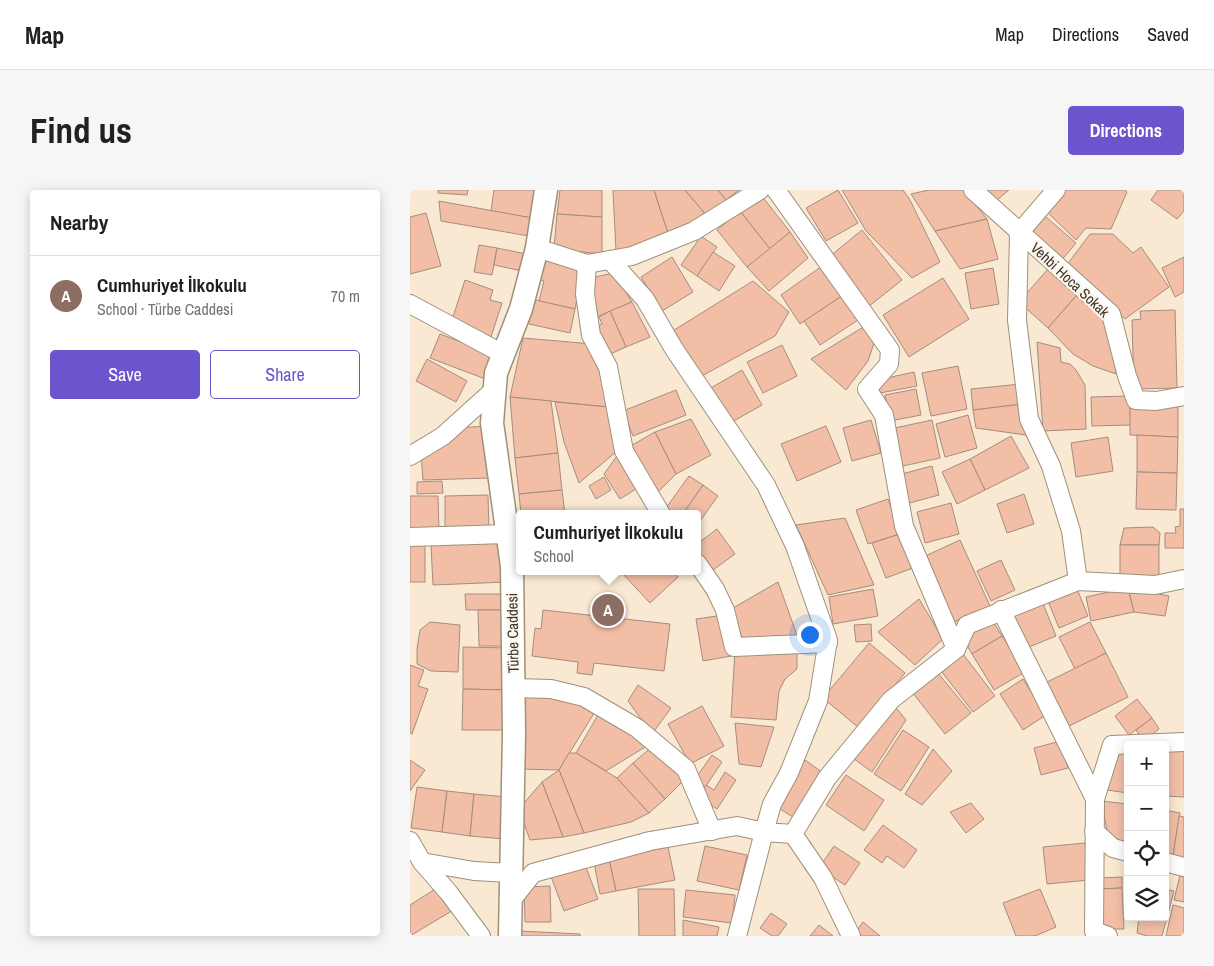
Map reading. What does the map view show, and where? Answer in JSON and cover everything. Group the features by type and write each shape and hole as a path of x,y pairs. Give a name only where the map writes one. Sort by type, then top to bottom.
{"street":[{"name":"Türbe Caddesi","path":"510,936 514,688 512,566 492,423 496,373 521,309 537,248 546,190"},
{"path":"537,248 588,264 632,256 694,231 760,190"},
{"path":"776,190 890,350 890,364 867,389 884,416 904,526 956,649"},
{"name":"Vehbi Hoca Sokak","path":"973,190 1111,314 1127,376 1136,400 1156,402 1184,396"},
{"path":"1056,190 1019,233 1017,320 1029,419 1051,466 1072,530 1078,581"},
{"path":"610,260 646,299 674,349 766,485 795,546 828,640 818,701 789,773 772,804 737,936"},
{"path":"588,264 585,294 591,335 608,367 624,451 659,510"},
{"path":"410,304 503,354"},
{"path":"410,456 443,436 495,389"},
{"path":"410,537 508,534"},
{"path":"701,568 716,589 725,610 734,647 828,643"},
{"path":"793,834 827,778 891,700 956,649 967,625 1078,581 1155,585 1184,579"},
{"path":"1001,610 1095,799"},
{"path":"514,688 551,690 584,697 637,728 686,769 712,831"},
{"path":"1108,936 1094,931 1094,831 1095,799 1112,745 1184,742"},
{"path":"511,901 533,873 650,841 737,826 764,832 793,834"},
{"path":"1094,831 1113,848 1124,851"},
{"path":"793,834 823,878 851,936"},
{"path":"410,841 422,862 449,893 481,936"},
{"path":"422,862 474,871 512,873"},
{"path":"1169,863 1184,867"}],"building":[{"path":"438,190 468,190 467,195 438,193"},
{"path":"494,190 539,190 532,218 491,211"},
{"path":"560,190 602,190 602,217 557,214"},
{"path":"613,190 654,190 669,236 616,252"},
{"path":"654,190 685,190 707,216 669,236"},
{"path":"685,190 718,190 726,200 707,216"},
{"path":"718,190 739,190 726,200"},
{"path":"838,190 858,223 826,241 806,208"},
{"path":"842,190 903,190 910,200 940,262 912,278 866,231"},
{"path":"929,190 964,190 987,219 935,231 911,194"},
{"path":"979,190 1009,190 991,205"},
{"path":"1064,190 1125,190 1127,192 1111,229 1086,228 1076,240 1046,211"},
{"path":"1158,190 1184,190 1184,211 1177,219 1151,200"},
{"path":"761,195 790,232 770,249 740,211"},
{"path":"439,201 532,218 529,236 441,221"},
{"path":"740,211 770,249 747,267 717,230"},
{"path":"426,213 441,266 410,274 410,217"},
{"path":"557,214 602,217 602,254 554,249"},
{"path":"1045,216 1076,243 1061,261 1030,235"},
{"path":"987,219 998,259 960,269 935,231"},
{"path":"862,230 902,280 868,307 829,257"},
{"path":"790,232 808,258 769,291 747,267"},
{"path":"1090,234 1113,234 1133,253 1141,247 1169,287 1125,319 1066,266"},
{"path":"701,236 717,247 697,276 681,265"},
{"path":"479,245 497,248 492,275 474,272"},
{"path":"497,248 526,254 522,271 494,265"},
{"path":"713,252 735,266 719,291 697,276"},
{"path":"538,257 583,269 575,309 539,301 544,281 533,278"},
{"path":"672,257 693,292 662,311 641,277"},
{"path":"1184,257 1184,292 1175,297 1162,268"},
{"path":"825,264 845,294 800,324 781,295"},
{"path":"993,268 999,304 971,309 965,273"},
{"path":"1048,269 1077,295 1048,328 1019,302"},
{"path":"614,273 632,302 592,319 590,278"},
{"path":"943,278 969,319 909,357 883,315"},
{"path":"465,280 493,290 490,300 502,303 490,340 453,317"},
{"path":"753,281 789,312 775,336 698,378 671,332"},
{"path":"845,294 861,318 820,345 804,321"},
{"path":"1077,295 1108,317 1113,336 1116,374 1093,366 1073,354 1048,328"},
{"path":"527,298 575,309 570,333 529,324"},
{"path":"632,302 650,337 626,347 610,311"},
{"path":"1175,310 1177,388 1134,389 1132,320 1141,319 1140,311"},
{"path":"610,311 626,347 608,355 595,327 602,324 599,317"},
{"path":"865,326 876,337 868,361 846,390 811,359"},
{"path":"440,334 498,356 488,380 430,358"},
{"path":"523,338 593,344 608,407 510,397"},
{"path":"1037,342 1060,348 1061,362 1070,364 1085,385 1086,429 1043,431"},
{"path":"782,345 797,376 763,393 747,362"},
{"path":"427,359 467,381 456,402 416,381"},
{"path":"958,366 967,409 931,416 922,373"},
{"path":"742,370 762,405 730,423 709,389"},
{"path":"914,372 917,386 880,393 878,380"},
{"path":"1021,384 1023,404 973,410 971,389"},
{"path":"916,389 921,415 890,421 885,395"},
{"path":"676,390 686,415 633,436 623,411"},
{"path":"1129,396 1131,425 1092,426 1091,397"},
{"path":"510,397 551,401 558,453 515,458"},
{"path":"555,402 608,407 617,451 579,483 564,442"},
{"path":"1130,403 1178,404 1178,437 1130,435"},
{"path":"1023,404 1026,435 976,428 973,410"},
{"path":"968,415 977,448 945,457 936,424"},
{"path":"691,419 711,455 676,474 655,432"},
{"path":"871,420 881,453 852,461 843,428"},
{"path":"932,420 940,458 898,467 890,429"},
{"path":"488,426 489,478 423,480 421,453 456,428"},
{"path":"826,426 841,462 797,481 781,444"},
{"path":"655,432 676,474 654,496 627,448"},
{"path":"1137,435 1178,437 1177,473 1137,472"},
{"path":"1011,436 1029,468 985,490 970,459"},
{"path":"1108,437 1113,471 1076,477 1071,443"},
{"path":"558,453 562,490 519,494 515,458"},
{"path":"617,456 636,489 620,499 604,474"},
{"path":"970,459 985,490 957,504 942,472"},
{"path":"932,466 939,495 906,504 898,475"},
{"path":"1137,472 1177,473 1176,510 1136,509"},
{"path":"689,476 703,485 686,510 669,510 666,508"},
{"path":"604,477 611,490 596,499 589,486"},
{"path":"442,481 443,493 417,494 417,482"},
{"path":"703,485 718,496 701,519 701,510 686,510"},
{"path":"562,490 564,510 521,510 519,494"},
{"path":"1024,494 1034,524 1007,533 997,504"},
{"path":"488,495 489,530 445,531 445,496"},
{"path":"410,496 438,496 439,531 410,532"},
{"path":"888,499 900,534 868,544 856,510"},
{"path":"951,503 959,534 925,543 917,512"},
{"path":"1180,509 1184,509 1184,548 1165,548 1165,533 1176,533 1175,527 1180,526"},
{"path":"845,518 874,585 828,595 796,525"},
{"path":"1153,527 1160,533 1159,545 1120,545 1124,528"},
{"path":"717,529 735,554 709,573 701,562 701,541"},
{"path":"900,534 913,568 886,578 872,543"},
{"path":"960,540 990,606 950,624 921,558"},
{"path":"505,542 507,582 433,585 431,545"},
{"path":"410,544 425,544 425,582 410,582"},
{"path":"1120,545 1159,545 1159,581 1120,581"},
{"path":"1001,560 1015,590 991,601 977,571"},
{"path":"624,575 676,575 678,577 650,603"},
{"path":"778,582 798,638 744,645 733,608"},
{"path":"1128,588 1134,612 1091,621 1086,597"},
{"path":"1128,588 1169,596 1165,616 1134,612"},
{"path":"873,589 878,616 833,624 829,597"},
{"path":"1077,589 1088,616 1059,628 1048,601"},
{"path":"465,594 509,594 509,610 466,610"},
{"path":"919,599 943,639 915,665 878,632"},
{"path":"1042,601 1056,636 1024,649 1009,614"},
{"path":"478,610 509,610 509,646 479,646"},
{"path":"543,610 670,624 664,671 594,663 592,675 577,673 578,662 532,656 535,628 541,629"},
{"path":"724,615 731,656 703,661 696,619"},
{"path":"992,620 1002,636 972,654 963,638"},
{"path":"430,622 460,625 458,672 431,671 417,664 420,630"},
{"path":"1090,622 1106,653 1075,669 1059,637"},
{"path":"871,624 872,641 856,642 854,625"},
{"path":"1002,636 1025,672 994,690 972,654"},
{"path":"869,643 905,673 859,728 823,698"},
{"path":"463,647 511,648 510,690 463,689"},
{"path":"735,650 797,650 797,669 785,679 779,691 776,720 731,717"},
{"path":"1106,653 1128,697 1067,727 1045,683"},
{"path":"963,654 995,696 973,712 941,671"},
{"path":"410,665 424,670 418,686 428,689 412,734 410,733"},
{"path":"937,672 971,713 945,734 912,692"},
{"path":"1023,679 1046,715 1023,730 1000,694"},
{"path":"638,685 671,708 652,734 628,701"},
{"path":"463,689 510,690 510,730 462,730"},
{"path":"520,694 550,695 572,700 596,710 559,770 520,769"},
{"path":"1137,699 1152,718 1129,735 1115,716"},
{"path":"893,704 906,720 872,772 850,756"},
{"path":"702,706 724,746 690,764 668,724"},
{"path":"599,713 650,744 606,771 576,753"},
{"path":"1152,718 1159,729 1144,741 1136,730"},
{"path":"735,723 774,727 761,767 739,764"},
{"path":"903,730 929,747 901,791 874,774"},
{"path":"1061,741 1068,768 1041,775 1034,748"},
{"path":"653,746 684,780 665,799 633,763"},
{"path":"1116,747 1124,747 1124,792 1107,790"},
{"path":"1169,747 1184,748 1184,797 1169,796"},
{"path":"933,749 952,771 922,805 905,794"},
{"path":"569,753 576,753 617,778 649,813 631,822 584,833 559,770"},
{"path":"712,755 722,762 704,789 693,782"},
{"path":"410,760 425,770 410,791"},
{"path":"805,760 826,775 796,819 774,805"},
{"path":"633,763 665,799 649,813 617,778"},
{"path":"559,770 584,833 563,837 542,782"},
{"path":"725,772 736,780 717,809 698,796 706,785 714,790"},
{"path":"846,775 884,800 864,831 826,805"},
{"path":"542,782 563,837 530,840 519,809"},
{"path":"417,787 447,791 442,832 411,828"},
{"path":"447,791 474,794 470,836 442,832"},
{"path":"474,794 508,797 504,839 470,836"},
{"path":"1101,801 1124,804 1124,845 1109,840"},
{"path":"971,803 984,819 966,833 950,812"},
{"path":"1169,811 1180,813 1173,856 1169,856"},
{"path":"1179,816 1184,817 1184,859 1173,856"},
{"path":"883,825 917,850 904,868 887,856 882,863 864,850"},
{"path":"1085,843 1089,880 1047,884 1043,847"},
{"path":"705,846 747,855 739,890 697,881"},
{"path":"834,846 860,863 845,885 819,868"},
{"path":"668,847 675,880 616,891 609,859"},
{"path":"609,859 616,891 600,894 594,862"},
{"path":"584,862 598,899 564,911 550,874"},
{"path":"1180,875 1184,876 1184,902 1174,900"},
{"path":"1122,877 1122,888 1098,889 1097,878"},
{"path":"440,886 455,909 410,936 410,905"},
{"path":"550,886 551,922 525,922 524,887"},
{"path":"1122,888 1124,929 1098,929 1098,889"},
{"path":"638,889 674,889 675,936 639,936"},
{"path":"1040,889 1056,927 1035,936 1016,936 1003,903"},
{"path":"686,890 735,895 732,923 683,917"},
{"path":"1169,890 1174,891 1169,910"},
{"path":"1173,905 1184,908 1184,936 1166,936"},
{"path":"771,913 787,924 778,936 772,936 760,928"},
{"path":"683,920 719,927 717,936 683,936"},
{"path":"1138,921 1166,921 1162,936 1147,936 1137,933"},
{"path":"863,922 880,936 853,936"},
{"path":"819,925 833,936 810,936"},
{"path":"520,931 580,934 580,936 520,936"}],"place":[{"name":"Cumhuriyet İlkokulu","path":"608,610"}]}
